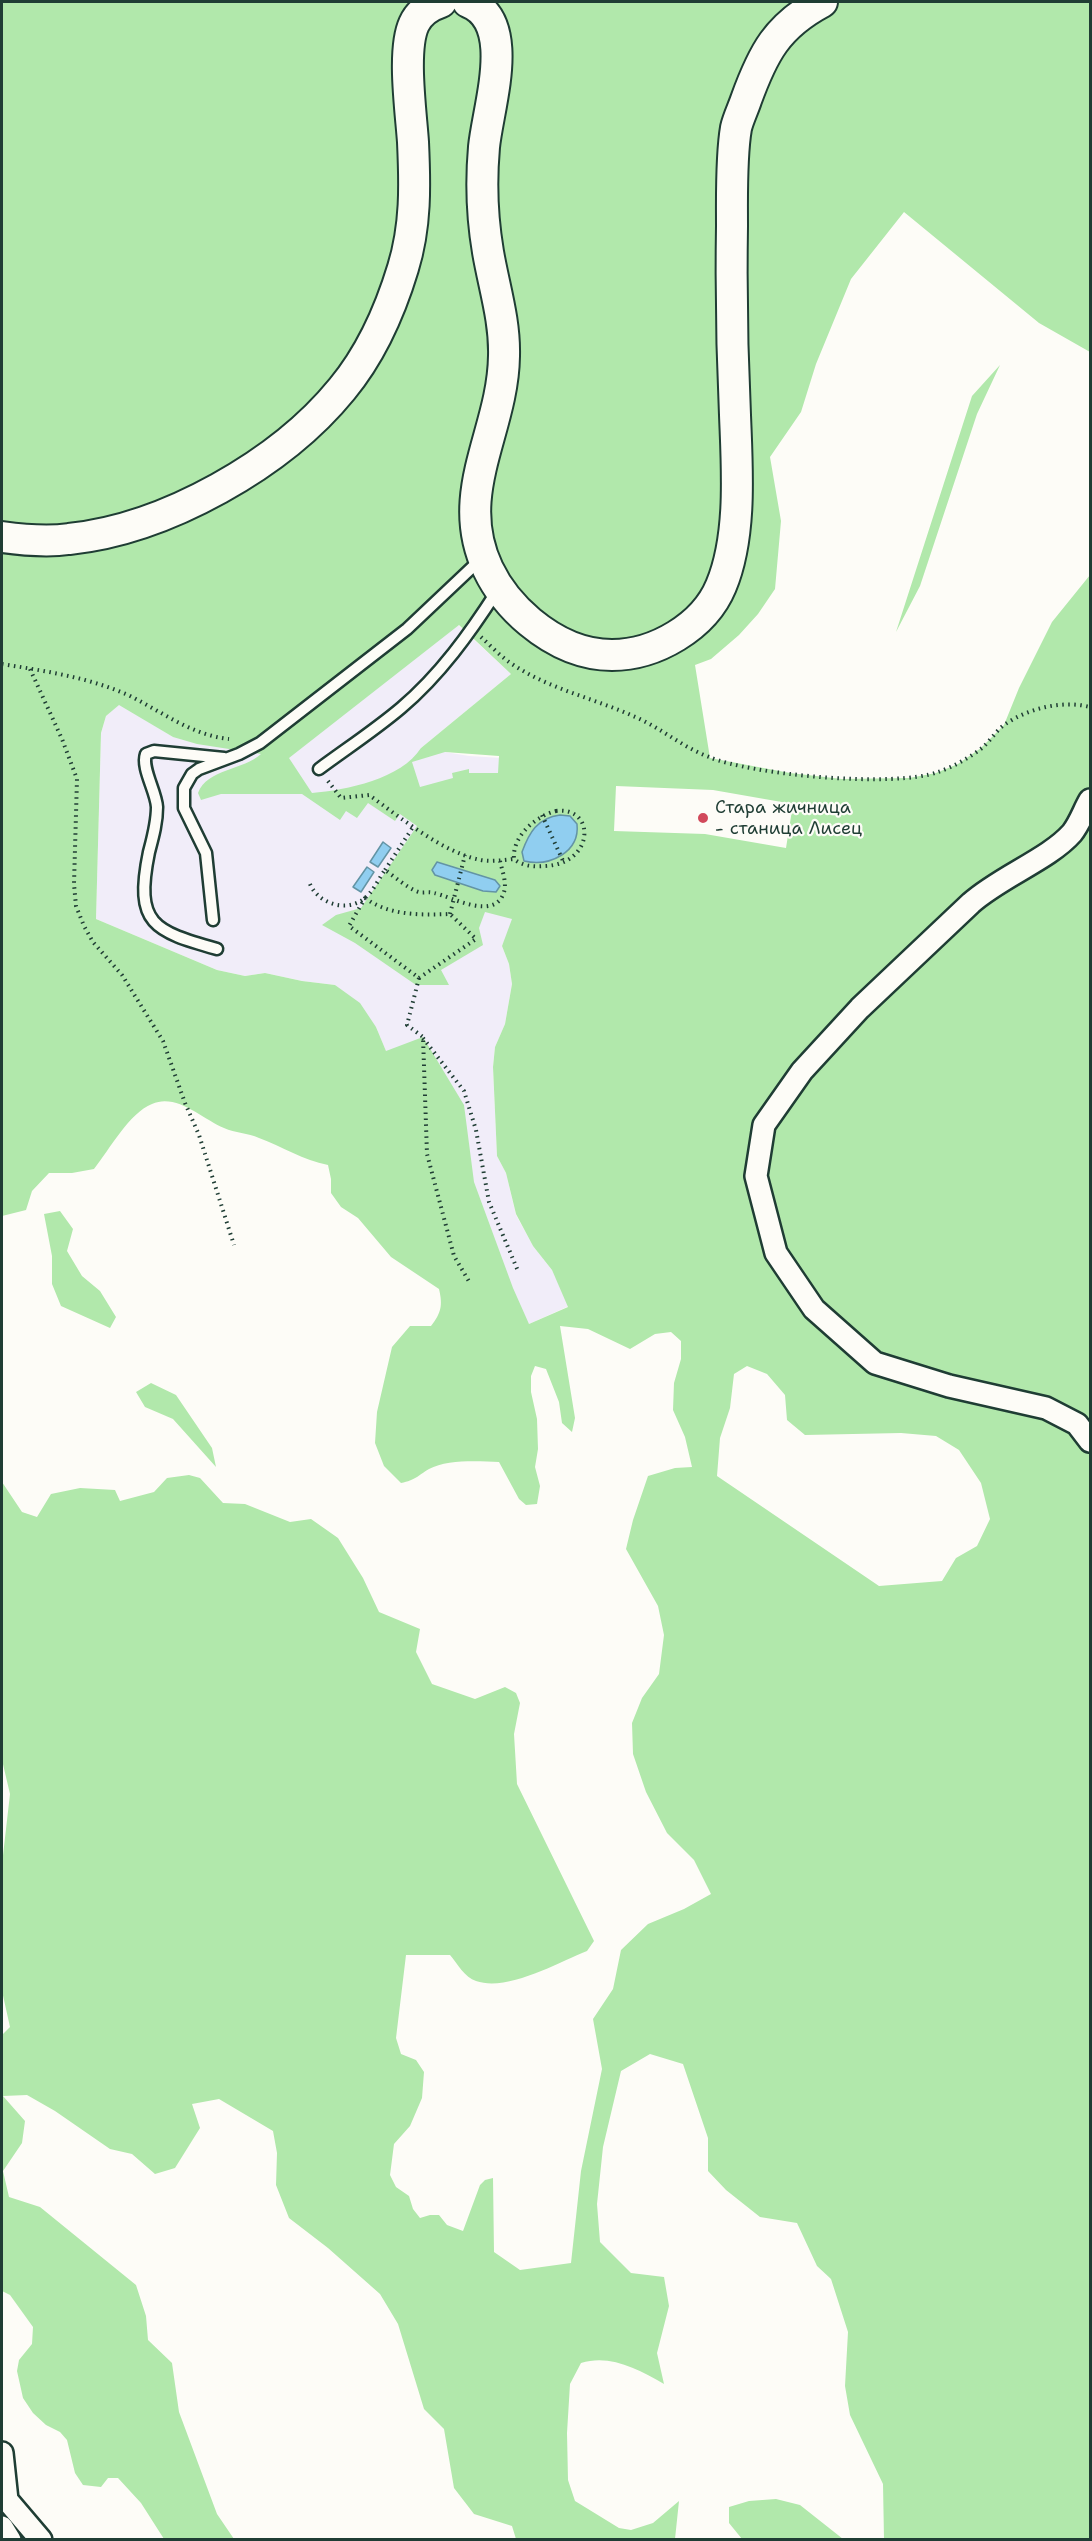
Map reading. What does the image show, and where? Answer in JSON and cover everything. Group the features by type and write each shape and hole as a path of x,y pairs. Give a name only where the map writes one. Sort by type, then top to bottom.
{"main road":[{"path":"2,537 30,540 71,539 126,527 175,510 211,492 272,454 323,411 342,389 377,335 391,302 408,250 412,231 414,191 409,75 411,36 413,25 423,11 441,2"},
{"path":"468,2 484,11 495,31 496,60 484,151 483,198 488,250 501,308 504,356 499,399 476,490 475,526 483,557 499,588 515,609 553,638 584,651 613,655 631,654 677,635 707,609 719,591 728,569 733,544 737,469 731,291 732,199 736,128 759,63 783,30 822,2"}],"street":[{"path":"1090,800 1076,826 1065,840 987,888 860,1008 802,1071 764,1125 756,1176 776,1252 814,1309 875,1363 949,1386 1046,1408 1077,1424 1090,1441"},
{"path":"2,2453 7,2500 41,2540"},
{"path":"2,2527 10,2540"}],"lane":[{"path":"213,920 206,853 184,808 182,796 192,774 260,743 407,629 483,557"},
{"path":"319,769 400,709 437,672 472,629 499,588"},
{"path":"217,949 172,935 159,928 150,918 145,880 157,810 155,793 144,762 146,754 154,751 227,758"}],"path":[{"path":"472,629 511,664 538,679 633,715 710,758 790,773 842,779 909,778 936,773 958,764 981,748 1004,725 1030,712 1056,705 1079,704 1090,707"},
{"path":"2,664 95,682 127,695 188,728 208,735 260,743"},
{"path":"30,669 62,739 77,779 74,884 76,906 93,942 122,975 163,1041 184,1103 199,1135 215,1179 234,1245"},
{"path":"319,769 341,798 369,795 413,827 479,860 514,859 537,867 564,863 571,860 580,850 583,836 581,820 577,814 562,810 542,815 530,824 520,839 513,855 514,859"},
{"path":"542,815 564,863"},
{"path":"413,827 349,926 419,978"},
{"path":"450,914 465,855"},
{"path":"385,870 419,893 434,893 453,901 478,905 495,903 501,899 505,885 500,861"},
{"path":"310,885 319,899 328,903 346,904 366,898"},
{"path":"366,898 378,907 395,912 450,914 476,939 419,978 407,1025 423,1037 464,1091 476,1130 489,1202 518,1271"},
{"path":"423,1037 427,1154 454,1256 470,1283"}],"shaded area":[{"path":"445,613 511,674 421,748 469,756 586,763 502,946 509,964 512,984 505,1024 495,1047 493,1067 497,1156 506,1173 516,1215 533,1246 552,1270 569,1306 529,1324 404,1095 376,1027 335,985 265,973 245,976 217,970 96,919 101,733 106,716 119,704 173,737"}],"green space":[{"path":"2,2 1090,2 1090,352 1039,323 904,212 851,279 816,364 801,412 770,457 781,521 775,589 758,614 739,635 711,659 695,665 710,758 790,773 842,779 909,778 936,773 958,764 981,748 1004,725 1019,688 1052,622 1090,575 1090,2539 884,2539 883,2484 850,2415 845,2386 848,2332 831,2279 817,2266 797,2223 760,2217 726,2190 708,2171 708,2138 683,2064 650,2054 621,2071 603,2147 597,2204 600,2242 631,2273 664,2277 669,2306 657,2353 664,2384 624,2364 603,2360 581,2363 570,2384 567,2433 568,2480 575,2501 619,2528 631,2530 653,2523 679,2501 675,2539 516,2539 512,2526 474,2514 454,2488 444,2429 424,2409 398,2324 380,2294 328,2248 289,2218 276,2185 277,2153 273,2131 219,2099 192,2104 200,2128 175,2168 155,2174 132,2154 110,2149 55,2111 27,2095 3,2096 25,2121 22,2143 3,2171 9,2197 40,2207 136,2285 146,2316 148,2340 172,2363 179,2412 217,2514 234,2539 164,2539 141,2503 118,2478 108,2478 101,2487 83,2485 75,2473 67,2440 60,2432 46,2425 33,2413 23,2398 17,2371 19,2360 32,2344 33,2327 10,2295 2,2291 2,2035 10,2027 2,1991 2,1864 10,1794 2,1760 2,1482 22,1512 37,1517 51,1494 80,1488 115,1490 120,1501 154,1492 167,1478 189,1475 200,1478 223,1503 245,1504 290,1522 311,1519 338,1538 363,1578 379,1612 420,1629 416,1652 432,1684 475,1699 505,1687 516,1693 520,1703 514,1734 517,1784 594,1941 587,1951 532,1975 502,1983 488,1983 472,1979 450,1955 406,1955 396,2038 401,2054 416,2060 424,2072 422,2098 410,2126 394,2144 390,2175 396,2187 409,2196 413,2209 420,2218 439,2215 447,2225 463,2231 480,2185 485,2180 493,2178 494,2252 520,2270 571,2263 581,2171 602,2069 593,2019 613,1989 621,1950 648,1924 684,1909 711,1894 694,1860 667,1833 646,1792 633,1754 632,1723 642,1698 659,1674 664,1635 658,1606 626,1549 648,1476 675,1468 692,1467 685,1437 673,1410 674,1383 681,1359 681,1341 671,1332 655,1334 630,1349 588,1329 560,1326 575,1418 572,1432 562,1423 559,1402 546,1369 535,1366 531,1376 531,1392 537,1419 538,1449 535,1467 540,1486 537,1504 526,1505 519,1499 499,1462 463,1461 445,1464 401,1483 384,1466 375,1443 377,1412 392,1347 410,1326 431,1326 440,1309 439,1289 391,1257 358,1218 341,1207 331,1193 328,1165 302,1157 255,1136 224,1128 180,1104 161,1102 144,1109 135,1115 120,1132 94,1169 72,1173 49,1173 32,1191 26,1210 2,1216","holes":["459,625 511,674 421,748 412,759 400,768 372,781 357,786 312,793 289,758","119,705 173,737 197,744 261,754 209,779 198,793 201,800 221,794 302,794 340,820 346,811 357,818 368,803 395,821 400,814 417,826 361,908 336,915 322,925 355,943 416,985 449,985 441,970 483,945 479,928 485,912 512,919 502,946 509,964 512,984 505,1024 495,1047 493,1067 497,1156 506,1173 516,1214 533,1246 552,1270 568,1307 529,1324 513,1288 474,1182 464,1105 423,1037 386,1051 376,1027 360,1003 335,985 265,973 245,976 217,970 96,919 101,733 106,716","445,752 499,756 498,773 469,773 469,769 452,773 453,778 420,787 412,762","616,786 713,790 793,804 786,848 705,834 614,831","747,1366 767,1374 785,1395 787,1420 805,1435 901,1433 936,1436 959,1450 981,1483 990,1519 977,1546 956,1558 942,1581 879,1586 717,1476 720,1438 730,1408 734,1374"]},
{"path":"1000,365 977,414 920,586 896,632 972,396"},
{"path":"60,1211 73,1229 67,1251 82,1276 100,1291 116,1317 110,1328 61,1306 52,1284 52,1256 44,1214"},
{"path":"151,1383 176,1395 212,1448 216,1467 173,1419 145,1407 136,1392"},
{"path":"776,2499 800,2505 843,2539 742,2539 729,2523 729,2507 749,2501"}],"water":[{"path":"560,815 570,816 577,824 577,834 568,850 544,862 524,861 522,852 535,828 545,819"},
{"path":"383,842 391,848 378,867 370,862"},
{"path":"437,862 495,880 500,886 496,892 483,891 435,875 432,870"},
{"path":"367,867 374,872 361,892 353,887"}],"place":[{"name":"Стара жичница - станица Лисец","path":"703,818"}]}
